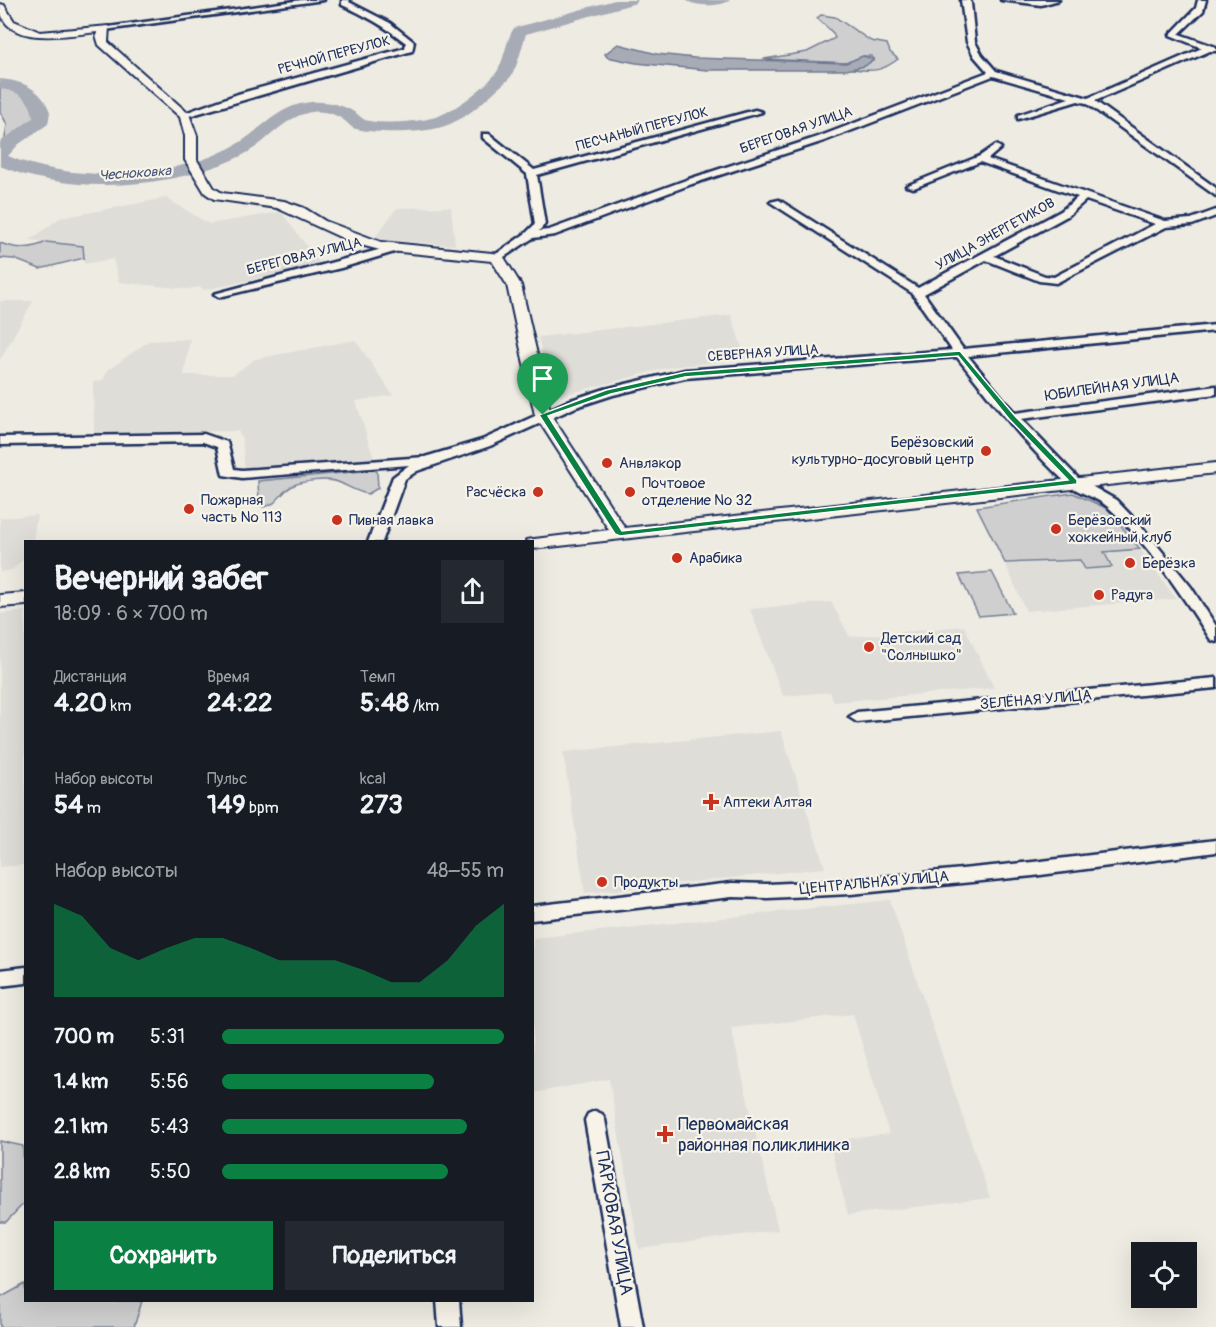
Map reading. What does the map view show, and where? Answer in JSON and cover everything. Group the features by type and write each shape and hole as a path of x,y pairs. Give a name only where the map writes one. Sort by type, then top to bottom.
{"street":[{"path":"0,7 10,23 39,35 320,0"},
{"name":"РЕЧНОЙ ПЕРЕУЛОК","path":"185,116 241,96 409,49 410,42 400,32 345,3 346,0"},
{"path":"1005,0 1041,3 1055,0"},
{"path":"1202,0 1200,9 1174,35 1212,49"},
{"path":"969,1 969,45 977,58 993,72 1089,101 1216,193"},
{"path":"105,28 101,35 103,43 185,116 191,136 191,160 208,190 219,196 279,204 299,211 320,224 358,240 397,248 497,257 530,235 540,224 532,173 486,136"},
{"path":"1089,101 1212,49"},
{"name":"БЕРЕГОВАЯ УЛИЦА","path":"530,235 551,233 689,182 821,139 993,72"},
{"path":"1021,117 1077,98"},
{"name":"ПЕСЧАНЫЙ ПЕРЕУЛОК","path":"532,173 758,112"},
{"path":"911,186 980,159 996,148"},
{"path":"980,159 1164,224 1192,222 1216,213"},
{"name":"УЛИЦА ЭНЕРГЕТИКОВ","path":"917,293 1065,213 1084,197"},
{"path":"775,202 917,293 960,353 1012,417 1074,482 1111,503 1138,531 1186,590 1216,637"},
{"path":"985,256 1043,279 1056,280 1164,224"},
{"name":"БЕРЕГОВАЯ УЛИЦА","path":"219,294 337,266 397,248"},
{"path":"497,257 514,285 543,415 620,534"},
{"name":"СЕВЕРНАЯ УЛИЦА","path":"376,540 399,477 430,460 486,442 543,415 609,392 685,374 960,353 1216,328"},
{"name":"ЮБИЛЕЙНАЯ УЛИЦА","path":"1012,417 1216,390"},
{"path":"0,441 204,438 223,445 228,472 242,474 430,460"},
{"path":"534,544 1216,468"},
{"path":"0,601 24,599"},
{"name":"ЗЕЛЁНАЯ УЛИЦА","path":"857,717 1216,683"},
{"name":"ЦЕНТРАЛЬНАЯ УЛИЦА","path":"534,913 732,890 768,891 851,887 1011,871 1216,846"},
{"path":"0,978 24,975"},
{"name":"ПАРКОВАЯ УЛИЦА","path":"595,1120 632,1327"},
{"path":"448,1302 450,1327"}],"shaded area":[{"path":"821,15 835,17 871,41 887,44 890,52 898,59 877,70 866,70 853,69 873,61 872,56 863,56 846,63 764,59 807,52 835,38 833,33 817,18"},
{"path":"618,44 657,54 695,58 846,63 863,56 874,59 865,66 846,70 707,70 636,63 607,57 605,54"},
{"path":"0,84 30,93 39,104 42,120 4,145 7,124 0,112"},
{"path":"166,198 209,224 281,212 321,265 204,290 200,287 187,289 119,282 113,259 84,264 83,246 30,240 60,218"},
{"path":"451,207 455,245 373,240 397,208"},
{"path":"46,242 83,246 84,258 40,269 14,259 0,258 0,243 23,248"},
{"path":"0,301 33,301 0,360"},
{"path":"731,315 746,359 670,367 552,398 538,337"},
{"path":"190,339 184,375 233,375 255,359 355,340 393,395 356,401 374,459 245,470 242,439 238,431 94,433 93,382 103,380 108,370 149,341"},
{"path":"377,471 378,488 368,494 327,480 292,486 269,506 263,507 259,502 258,481"},
{"name":"Берёзовский хоккейный клуб","path":"1073,493 1108,509 1140,549 1104,552 1112,567 1085,569 1080,560 1005,563 977,507"},
{"path":"37,515 33,540 24,540 24,559 12,570 0,572 0,518"},
{"path":"1140,549 1176,599 1026,611 1005,563 1080,560 1111,567 1103,552"},
{"path":"992,572 1013,613 979,616 959,575"},
{"name":"Детский сад \"Солнышко\"","path":"831,602 850,637 964,626 994,688 834,702 830,692 783,696 750,609"},
{"path":"24,611 24,865 0,867 0,614"},
{"path":"781,731 825,868 585,893 563,752"},
{"path":"890,900 990,1198 848,1215 829,1141 889,1134 853,1014 731,1028 778,1230 639,1249 609,1079 534,1093 534,938"},
{"path":"0,1141 23,1146 24,1203 6,1222 0,1222"},
{"path":"24,1285 24,1302 142,1302 134,1327 0,1327 0,1298"}],"waterway":[{"name":"Чесноковка","path":"0,159 24,169 52,176 117,179 151,176 212,162 245,147 285,116 304,108 334,109 341,111 358,124 392,128 444,121 471,104 505,73 519,31 631,0"},
{"name":"Чесноковка","path":"693,0 723,0"},
{"name":"Чесноковка","path":"0,84 30,93 39,104 42,120 13,140 0,154"}],"place":[{"name":"Берёзовский культурно-досуговый центр","path":"986,451"},
{"name":"Анвлакор","path":"607,463"},
{"name":"Расчёска","path":"538,492"},
{"name":"Почтовое отделение № 32","path":"630,492"},
{"name":"Пожарная часть № 113","path":"189,509"},
{"name":"Пивная лавка","path":"337,520"},
{"name":"Берёзовский хоккейный клуб","path":"1056,529"},
{"name":"Арабика","path":"677,558"},
{"name":"Берёзка","path":"1130,563"},
{"name":"Радуга","path":"1099,595"},
{"name":"Детский сад \"Солнышко\"","path":"869,647"},
{"name":"Аптеки Алтая","path":"711,802"},
{"name":"Продукты","path":"602,882"},
{"name":"Первомайская районная поликлиника","path":"665,1134"}],"route":[{"path":"960,353 1012,417 1074,482 620,534 543,415 609,392 685,374 960,353"}]}
